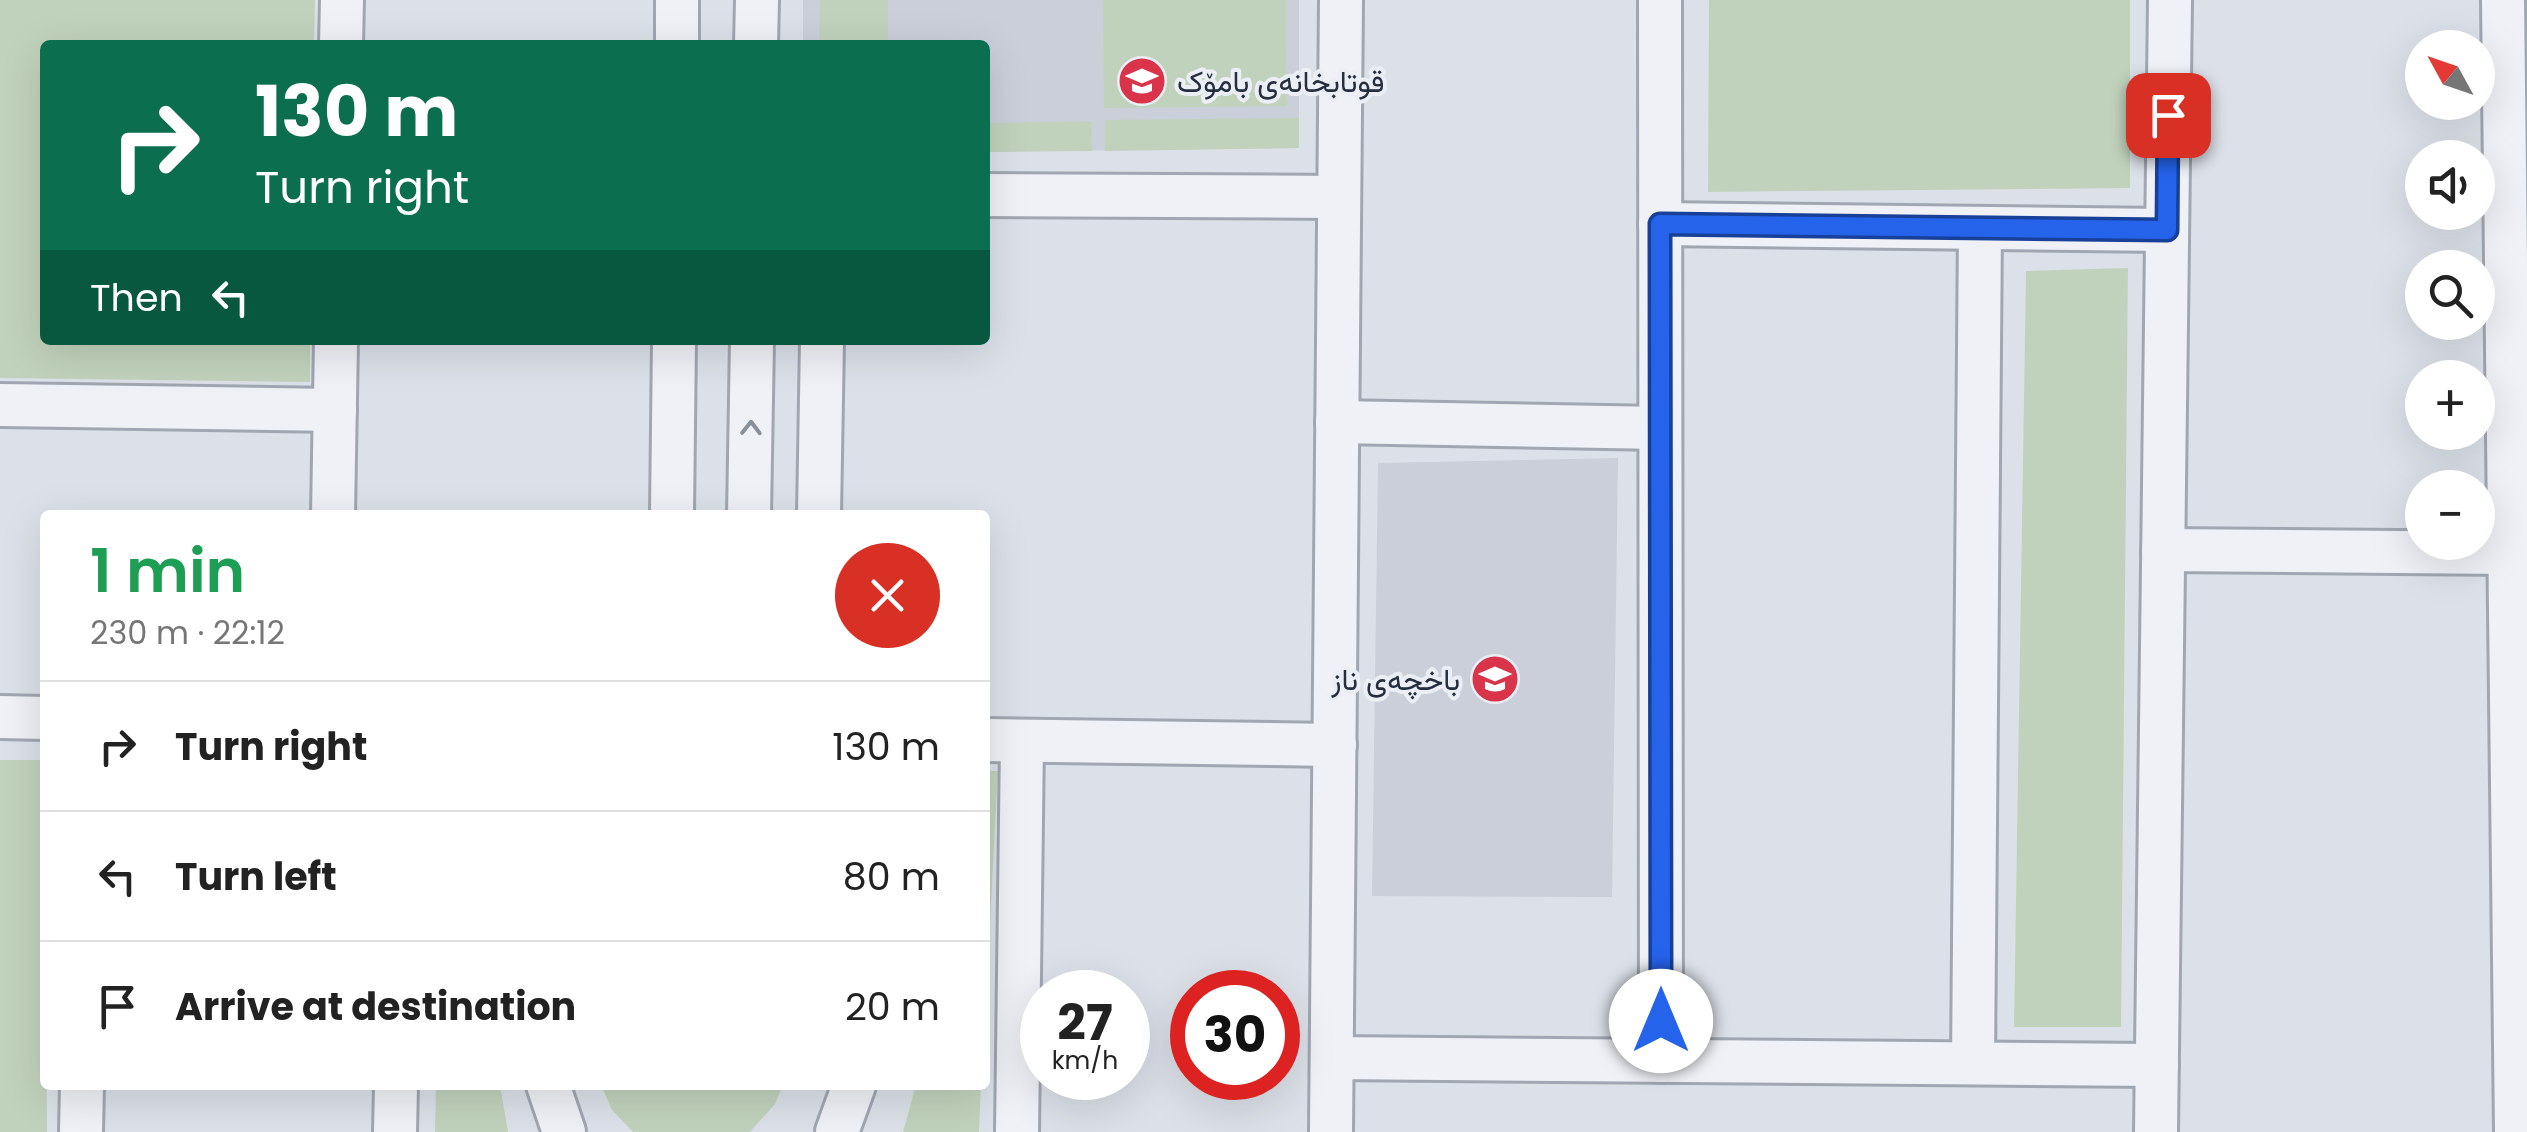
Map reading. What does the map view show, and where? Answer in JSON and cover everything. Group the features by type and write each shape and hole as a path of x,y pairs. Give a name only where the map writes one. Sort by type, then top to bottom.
{"street":[{"path":"342,0 342,40"},
{"path":"677,0 677,40"},
{"path":"756,0 756,40"},
{"path":"1332,1132 1341,0"},
{"path":"1660,0 1661,1060"},
{"path":"2156,1132 2170,0"},
{"path":"2503,0 2516,1132"},
{"path":"990,195 1340,197"},
{"path":"1660,224 2167,230"},
{"path":"1973,1063 1980,228"},
{"path":"333,510 336,345"},
{"path":"672,510 674,345"},
{"path":"750,510 752,345"},
{"path":"819,510 822,345"},
{"path":"0,406 335,410"},
{"path":"1337,422 1660,428"},
{"path":"2163,550 2510,553"},
{"path":"0,717 40,718"},
{"path":"1017,1132 1004,741 1334,745"},
{"path":"1332,1058 2157,1065"},
{"path":"82,1090 82,1132"},
{"path":"395,1132 396,1090"},
{"path":"550,1090 564,1132"},
{"path":"837,1132 852,1090"}],"shaded area":[{"name":"قوتابخانەی بامۆک","path":"803,0 1299,0 1299,148 990,152 990,40 803,40"},
{"name":"باخچەی ناز","path":"1618,458 1612,897 1372,896 1378,463"}],"green space":[{"path":"0,0 315,0 314,40 40,40 40,345 310,345 310,382 0,378"},
{"path":"820,0 888,0 888,40 819,40"},
{"path":"1103,0 1286,0 1287,106 1104,108"},
{"path":"1709,0 2130,0 2130,188 1708,192"},
{"path":"1299,118 1299,148 1105,151 1105,120"},
{"path":"1091,121 1092,151 990,152 990,123"},
{"path":"2128,268 2121,1027 2014,1027 2026,271"},
{"path":"0,760 40,760 40,1090 47,1090 47,1132 0,1132"},
{"path":"990,771 998,771 990,923"},
{"path":"436,1090 501,1090 508,1132 435,1132"},
{"path":"603,1090 781,1090 775,1104 750,1132 633,1132 612,1110"},
{"path":"915,1090 981,1090 979,1132 903,1132"}],"place":[{"name":"قوتابخانەی بامۆک","path":"1142,81"},
{"name":"باخچەی ناز","path":"1495,679"}],"route":[{"path":"1661,1021 1660,224 2167,230 2168,115"}]}
